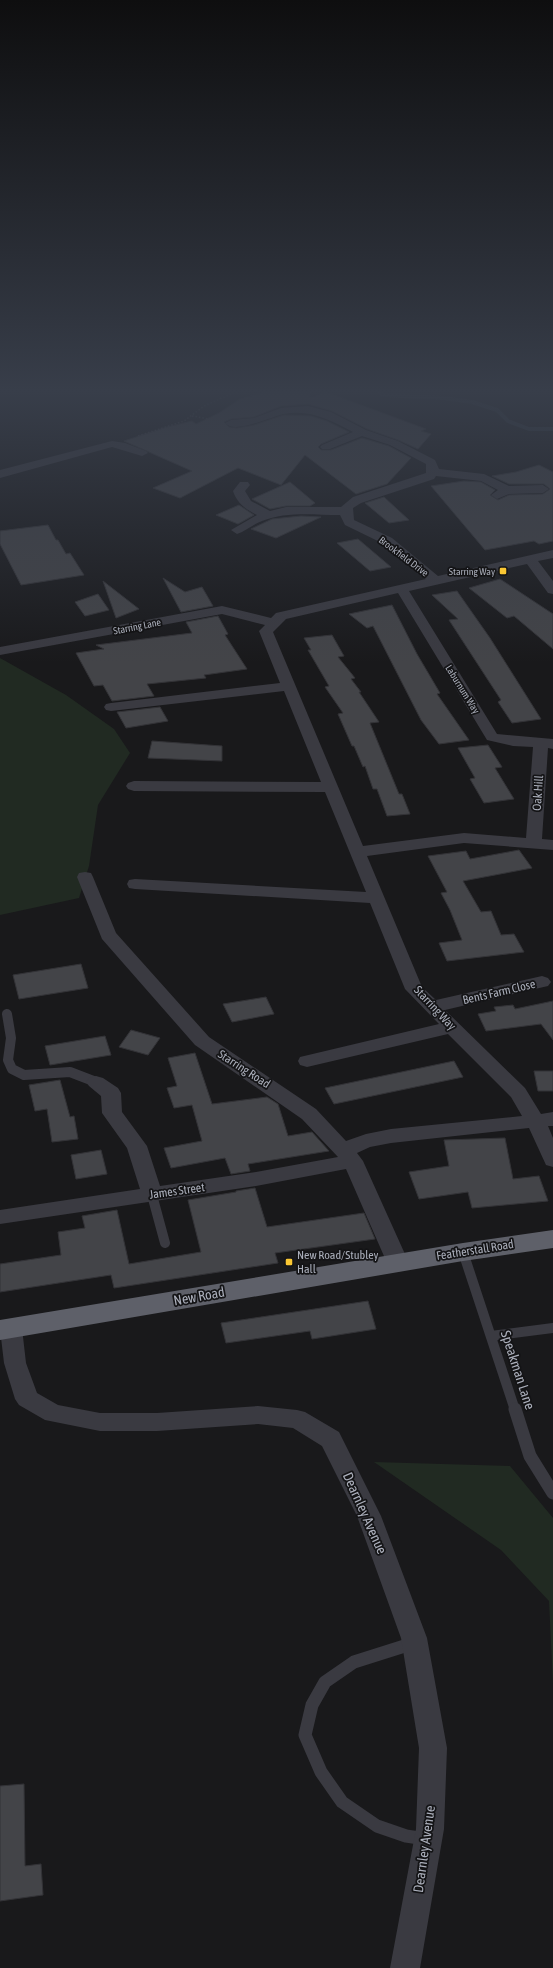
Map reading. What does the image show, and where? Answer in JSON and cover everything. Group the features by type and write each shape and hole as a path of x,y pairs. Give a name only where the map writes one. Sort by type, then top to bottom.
{"highway":[{"name":"Featherstall Road","path":"398,1263 553,1239"},
{"name":"New Road","path":"6,1329 398,1263"}],"street":[{"path":"237,530 258,518 286,511 346,511 351,503 357,500 423,480"},
{"path":"488,480 507,490"},
{"path":"244,485 239,491 242,500 249,507 268,515"},
{"path":"495,496 507,490 543,489"},
{"name":"Brookfield Drive","path":"346,511 346,516 349,522 388,541 436,581"},
{"path":"274,623 281,616 553,554"},
{"path":"530,559 553,590"},
{"name":"Laburnum Way","path":"402,588 492,737 547,744"},
{"name":"Starring Lane","path":"0,651 222,610 274,623"},
{"name":"Starring Way","path":"274,623 266,631 414,989 518,1092 544,1120 553,1160"},
{"path":"111,707 289,686"},
{"name":"Oak Hill","path":"534,844 547,744"},
{"path":"134,786 331,787"},
{"path":"357,852 464,838 553,845"},
{"name":"Starring Road","path":"85,877 108,935 202,1041 308,1114 348,1156 398,1263"},
{"path":"135,884 377,898"},
{"name":"Bents Farm Close","path":"432,1007 542,982"},
{"path":"307,1061 452,1027"},
{"path":"96,1082 111,1093 112,1114 137,1146 152,1195"},
{"name":"James Street","path":"0,1218 256,1179 348,1156 366,1141 391,1136 544,1120"},
{"name":"Dearnley Avenue","path":"6,1329 27,1399 53,1413 100,1422 157,1422 258,1416 297,1419 331,1439 370,1516 415,1643 433,1748 430,1830 405,1968"}],"lane":[{"path":"7,1014 11,1038 7,1058 12,1069 16,1072 31,1076 60,1072 71,1073 84,1076 96,1082"},
{"path":"152,1195 165,1243"},
{"name":"Speakman Lane","path":"463,1252 530,1456 553,1493"},
{"path":"491,1336 553,1328"},
{"path":"415,1643 354,1662 325,1682 312,1705 305,1735 322,1772 342,1802 377,1826 406,1836 428,1840"}],"shaded area":[{"path":"0,658 66,695 114,729 130,753 98,805 89,866 79,898 0,915"},
{"path":"374,1462 510,1466 553,1518 553,1684 549,1601 501,1550"}],"building":[{"path":"172,480 215,480 180,498 153,488"},
{"path":"268,480 285,480 281,485"},
{"path":"337,480 391,480 387,484 356,494"},
{"path":"500,480 553,480 553,541 539,544 534,541 485,550 431,486 464,481 481,482 495,490 490,495 498,500 509,495 543,494 550,489 544,484 509,484"},
{"path":"290,482 315,503 310,506 286,506 270,509 252,499"},
{"path":"384,497 409,520 389,523 365,503"},
{"path":"239,505 254,515 238,524 216,515"},
{"path":"301,516 321,517 276,538 251,529 272,519"},
{"path":"48,525 66,554 70,553 84,575 21,585 0,544 0,531"},
{"path":"358,539 391,567 370,571 337,543"},
{"path":"163,578 185,592 202,587 213,606 181,612"},
{"path":"500,579 553,614 553,649 514,616 507,618 469,588"},
{"path":"103,581 139,609 116,618"},
{"path":"457,591 490,638 541,719 512,723 498,702 501,700 449,620 458,619 432,595"},
{"path":"98,594 109,610 85,616 75,602"},
{"path":"392,605 417,654 440,693 437,694 469,740 439,744 421,720 373,626 367,628 349,614"},
{"path":"218,616 228,634 225,635 247,669 204,675 206,678 147,684 154,696 112,701 103,685 94,686 76,653 104,649 96,645 192,633 186,622"},
{"path":"332,635 344,656 338,657 355,678 351,679 361,692 359,692 379,722 370,723 399,794 402,794 410,814 387,816 377,789 373,789 365,766 363,767 354,746 352,746 338,714 343,713 325,687 329,686 308,650 311,650 304,638"},
{"path":"160,707 168,721 126,728 117,712"},
{"path":"152,741 222,746 222,761 148,758"},
{"path":"488,745 502,767 495,768 514,799 484,803 470,779 475,778 458,748"},
{"path":"519,850 532,868 463,881 481,912 491,911 501,935 514,934 524,952 447,961 439,943 462,940 450,910 441,893 447,892 428,856 466,851 470,859"},
{"path":"81,964 88,988 19,999 13,975"},
{"path":"266,997 274,1014 232,1022 223,1004"},
{"path":"553,1001 553,1040 541,1024 486,1031 478,1014 496,1011 494,1007 513,1005 515,1009"},
{"path":"131,1030 160,1038 148,1055 119,1047"},
{"path":"105,1036 111,1055 50,1065 45,1046"},
{"path":"195,1053 212,1104 267,1097 278,1104 288,1136 312,1132 329,1151 248,1164 250,1171 231,1174 225,1158 171,1168 164,1148 202,1141 192,1105 174,1108 167,1088 177,1086 168,1058"},
{"path":"454,1061 463,1077 334,1104 325,1088"},
{"path":"534,1071 553,1071 553,1091 538,1091"},
{"path":"60,1080 70,1117 74,1116 78,1139 52,1142 47,1109 35,1111 29,1085"},
{"path":"505,1138 513,1179 539,1176 548,1201 472,1208 468,1192 419,1199 409,1172 449,1166 444,1140"},
{"path":"101,1150 107,1174 76,1179 71,1155"},
{"path":"255,1188 267,1227 364,1213 375,1239 275,1253 278,1263 114,1288 111,1275 0,1292 0,1264 61,1255 58,1232 85,1228 82,1216 117,1210 129,1264 201,1252 188,1200"},
{"path":"368,1301 376,1329 312,1339 310,1331 226,1343 221,1323"},
{"path":"24,1784 25,1866 41,1864 43,1895 0,1901 0,1786"}],"place":[{"name":"Starring Way","path":"503,571"},
{"name":"New Road/Stubley Hall","path":"289,1262"}]}
